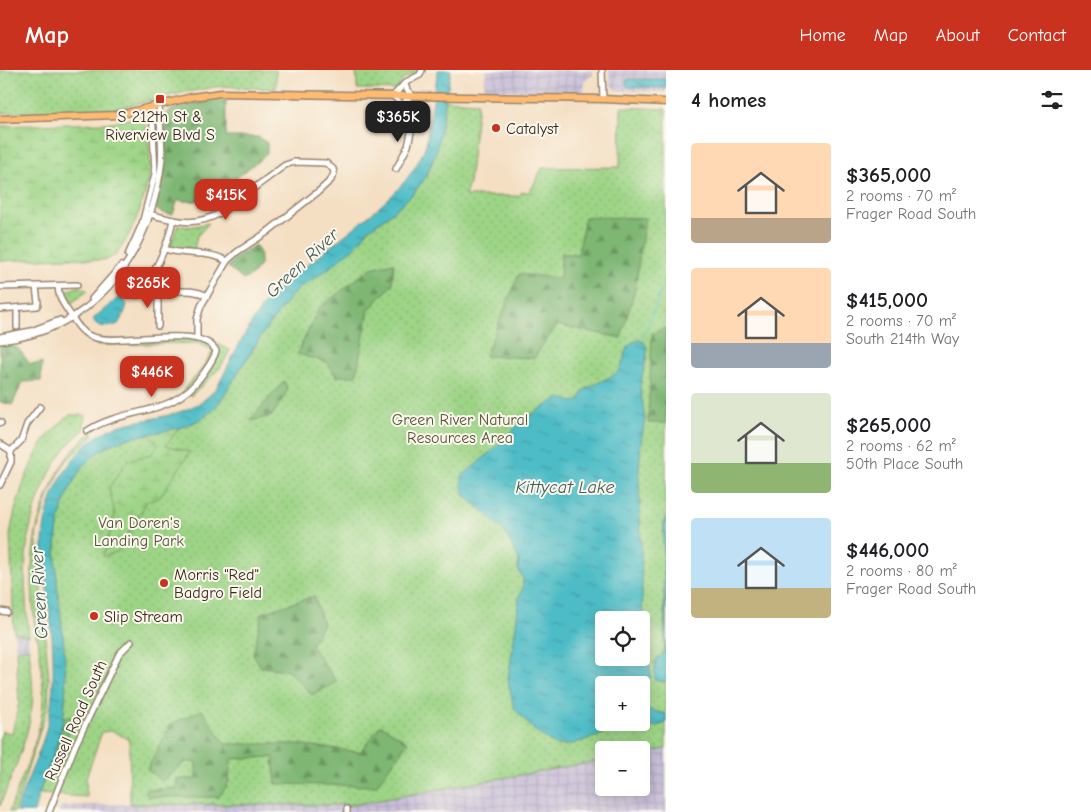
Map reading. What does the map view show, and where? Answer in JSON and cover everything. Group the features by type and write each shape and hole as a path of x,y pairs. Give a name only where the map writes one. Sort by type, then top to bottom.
{"main road":[{"path":"0,119 100,116 126,113 192,97 221,93 603,99 666,102"}],"street":[{"path":"396,169 405,154 412,130 403,105 393,96 405,84 420,74 422,70"},
{"path":"602,70 603,99"},
{"path":"403,105 407,99 413,96 407,90 405,84"},
{"path":"0,341 71,316 92,300 117,272 131,250 157,187 161,162 159,106"},
{"path":"147,213 155,174 152,108"},
{"path":"147,213 173,220 191,222 212,218 289,163 326,163 333,169 334,173 331,180 266,233 227,261 198,314 197,338"},
{"path":"137,295 144,287 165,249 173,220"},
{"path":"165,249 173,252 216,255 227,261"},
{"path":"0,287 77,285"},
{"path":"58,286 59,296 71,316 88,335 97,338 197,338 213,346 216,350 196,384 181,396 150,410 114,418 87,431"},
{"path":"0,309 36,306 38,303 36,287"},
{"path":"144,287 158,291 196,291 207,296"},
{"path":"158,291 158,326"},
{"path":"17,309 17,327"},
{"path":"0,336 9,338"},
{"path":"0,486 10,462 11,451 21,441 27,424 40,407"},
{"path":"0,444 11,451"},
{"path":"0,610 7,612"},
{"name":"Russell Road South","path":"49,812 75,746 119,654 131,642"}],"shaded area":[{"path":"486,70 593,70 593,75 584,81 584,92 484,90"},
{"path":"609,70 666,70 666,92 618,91 611,85"},
{"path":"14,632 28,635 29,648 16,650"},
{"path":"666,749 666,812 59,812 61,806 130,804 352,805 595,762 595,796 650,796 650,752"}],"green space":[{"path":"0,70 276,70 276,89 221,86 181,93 111,110 0,113"},
{"path":"356,70 419,70 404,79 397,90 357,89"},
{"path":"226,100 226,137 258,137 267,143 267,154 214,195 196,201 178,200 173,214 159,211 155,208 166,163 165,116 170,111 184,105"},
{"name":"Green River Natural Resources Area","path":"446,100 478,102 469,184 465,196 519,196 522,192 530,192 542,168 620,167 621,107 666,109 666,749 650,752 650,741 595,741 595,762 352,805 130,804 129,740 113,731 102,732 86,778 87,797 39,794 59,737 64,713 65,671 56,578 56,547 59,518 68,490 84,465 111,444 187,425 202,418 210,411 219,403 263,333 290,297 355,247 368,230 389,215 418,187 427,175 433,160"},
{"path":"136,118 146,125 150,171 136,220 123,245 115,254 108,259 100,260 73,258 0,261 0,126 105,123"},
{"path":"585,217 645,218 635,289 621,338 557,325 534,358 485,356 519,274 560,278 561,254 578,254"},
{"path":"209,223 197,236 194,250 172,249 170,246 178,225 189,227"},
{"path":"255,245 260,253 260,265 252,275 243,280 228,267 234,259"},
{"path":"394,263 392,285 369,310 356,376 336,376 327,362 297,354 319,308 371,268"},
{"path":"80,286 88,291 70,304 64,292"},
{"path":"666,327 666,423 648,423 652,334"},
{"path":"197,335 230,350 220,368 191,396 183,390 197,375 213,351 197,343 96,345 96,340 197,338"},
{"path":"0,344 15,347 30,364 42,363 41,381 23,382 12,405 0,402"},
{"path":"284,381 288,390 272,416 250,420"},
{"path":"69,415 85,415 84,430 67,447 50,473 38,501 28,539 25,576 29,636 14,632 10,535 15,511 27,473 47,437"},
{"path":"180,427 166,445 190,452 159,498 147,501 119,551 103,557 115,515 109,488 128,460 152,454 158,445 148,433"},
{"path":"93,432 93,436 64,463 49,495 37,531 45,503 53,483 65,461 80,442"},
{"path":"36,535 49,679 48,706 14,812 9,812 34,745 43,703 38,638 36,637 32,596"},
{"path":"314,596 323,624 311,645 337,682 312,695 287,670 261,667 253,654 262,613"},
{"path":"29,648 33,692 30,719 19,757 0,806 0,739 2,731 12,733 19,703 16,650"},
{"path":"202,710 225,744 296,744 360,752 381,725 408,742 376,786 276,784 273,757 231,759 229,782 219,797 148,797 145,790 176,788 177,779 196,779 196,762 186,762 162,781 147,770 171,724"},
{"path":"63,716 71,717 69,731 57,770 49,767 58,741"}],"water":[{"path":"438,70 451,70 437,149 427,175 413,194 368,230 355,247 290,297 263,333 219,403 210,412 196,421 179,428 114,443 90,459 77,476 63,505 56,542 57,579 65,673 65,702 62,724 34,812 16,812 45,734 51,701 53,680 52,637 43,551 47,513 62,475 87,444 103,433 121,425 174,414 195,406 209,396 220,382 251,325 274,293 384,203 413,170 426,144"},
{"path":"628,79 666,79 666,88 628,87 626,82"},
{"path":"118,298 123,299 127,305 118,324 104,327 93,321 95,317"},
{"name":"Kittycat Lake","path":"639,340 644,342 647,348 640,387 645,419 639,472 643,611 595,611 595,666 649,666 651,678 650,676 595,676 595,731 604,731 601,735 569,745 555,745 533,729 514,708 508,679 519,597 523,588 523,578 518,569 519,559 505,532 465,496 462,476 492,451 520,423 537,411 560,398 573,402 579,401 584,390 614,375 621,368 626,350 631,343"},
{"path":"666,514 666,682 655,680 655,661 664,653 665,647 663,540"},
{"path":"650,710 666,714 666,723 650,727"}],"waterway":[{"path":"643,338 666,277"}],"place":[{"name":"S 212th St & Riverview Blvd S","path":"160,99"},
{"name":"Catalyst","path":"496,128"},
{"name":"Morris \"Red\" Badgro Field","path":"164,583"},
{"name":"Slip Stream","path":"94,616"}],"water label":[{"name":"Green River","path":"302,263"},
{"name":"Green River","path":"39,593"}],"park label":[{"name":"Van Doren's Landing Park","path":"139,531"}]}
